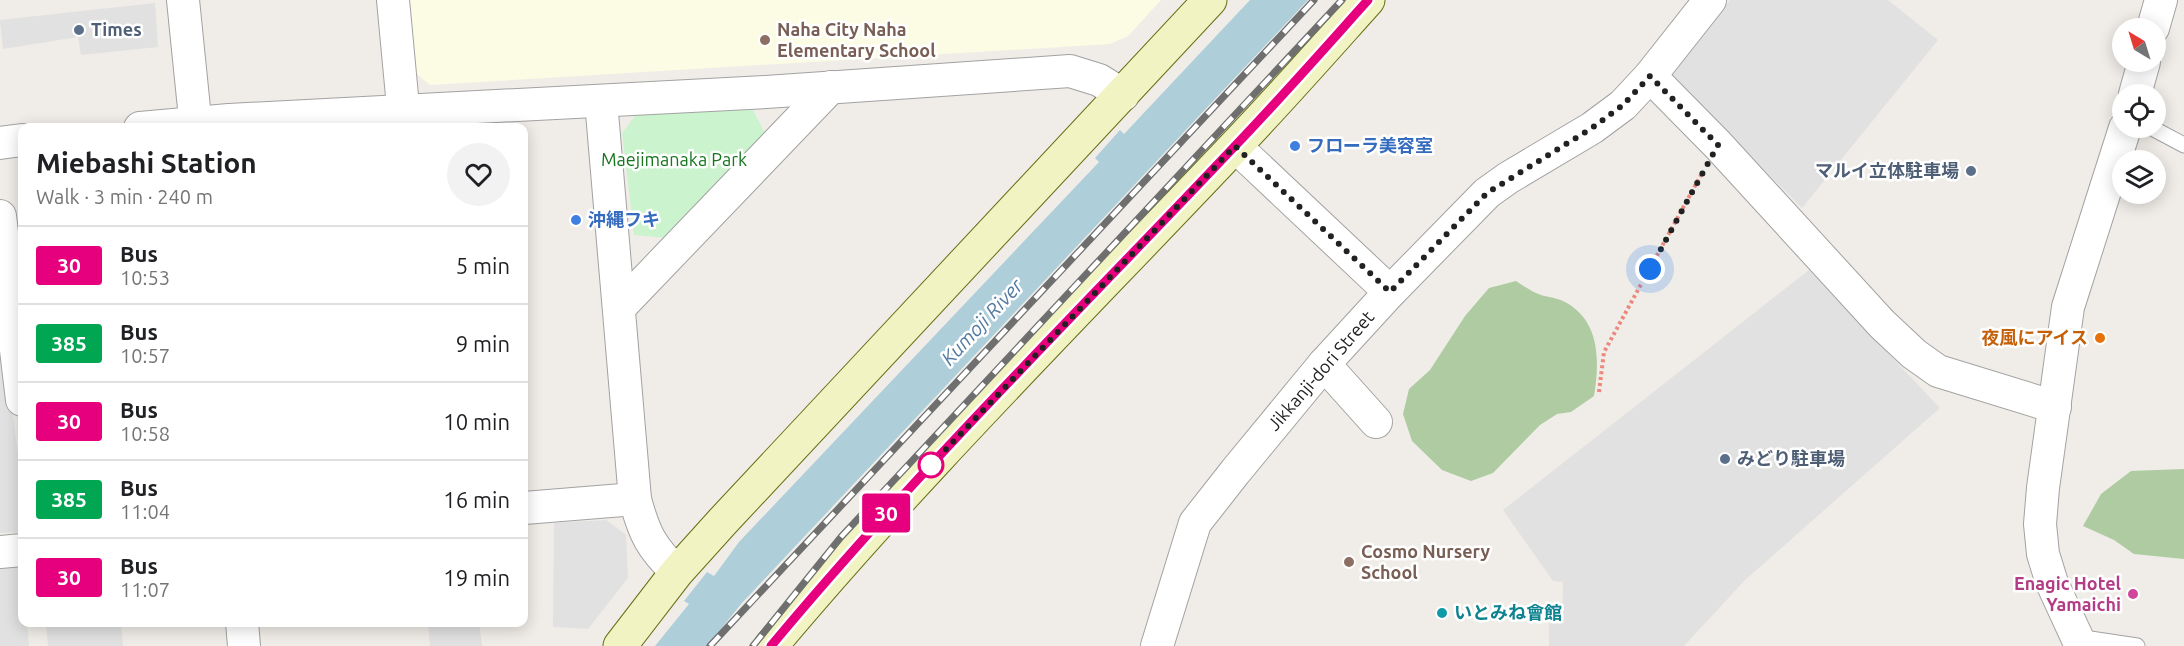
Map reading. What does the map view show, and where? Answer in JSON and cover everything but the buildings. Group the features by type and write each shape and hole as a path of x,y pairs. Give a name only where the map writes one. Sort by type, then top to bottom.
{"street":[{"path":"183,0 196,123"},
{"path":"393,0 404,120"},
{"path":"620,646 677,572 723,521 1210,0"},
{"path":"771,646 870,530 1235,146 1368,0"},
{"name":"Jikkanji-dori Street","path":"1157,646 1196,523 1324,364 1390,292 1487,193 1592,128 1623,105 1650,76 1710,0"},
{"path":"2156,18 2161,0"},
{"path":"279,123 404,120 601,101 1070,71 1099,80 1123,94"},
{"path":"1650,76 1718,145 1882,324 1914,354 1938,371 2055,407"},
{"path":"620,308 831,87"},
{"path":"601,101 635,499 643,528 659,555 677,572"},
{"path":"2079,642 2052,583 2043,554 2040,524 2043,488 2068,307 2122,138"},
{"path":"0,143 18,141"},
{"path":"1235,146 1390,292"},
{"path":"0,216 18,367"},
{"path":"1324,364 1376,422"},
{"path":"528,508 635,499"},
{"path":"0,552 18,550"},
{"path":"242,627 244,646"}],"lane":[{"path":"2166,135 2184,145"},
{"path":"2079,642 2137,646"}],"path":[{"path":"1599,392 1605,352 1718,145"}],"shaded area":[{"name":"Naha City Naha Elementary School","path":"407,0 1161,0 1128,36 1110,44 430,85 413,71"},
{"path":"1730,0 1888,0 1938,40 1802,208 1669,75"},
{"name":"Times","path":"155,3 158,47 81,55 78,37 3,49 0,20"},
{"name":"みどり駐車場","path":"1809,270 1940,408 1745,580 1684,646 1549,646 1549,623 1562,623 1563,582 1553,581 1503,510"},
{"path":"0,310 18,456 18,532 0,533"},
{"path":"606,520 626,535 628,578 588,629 553,627 554,523"},
{"path":"18,567 18,627 27,627 29,646 0,646 0,569"},
{"path":"46,627 121,627 123,646 48,646"},
{"path":"428,627 480,627 482,646 430,646"}],"green space":[{"name":"Maejimanaka Park","path":"753,110 766,135 667,238 634,235 622,133 638,112"},
{"path":"1516,281 1536,293 1563,301 1584,318 1591,329 1597,355 1594,396 1571,412 1557,414 1540,425 1493,473 1471,481 1442,470 1412,441 1403,414 1409,389 1430,370 1465,316 1489,288"},
{"path":"2184,469 2184,559 2134,554 2114,540 2083,526 2101,494 2131,471"}],"water":[{"name":"Kumoji River","path":"1250,0 1308,0 742,603 707,646 655,646 689,604 684,601 707,572 714,576 739,542 1099,162 1095,158 1120,130 1124,134"}],"railway":[{"path":"710,646 1314,0"},
{"path":"753,646 841,537 1342,0"}],"bus line":[{"name":"30","path":"771,646 870,530 1235,146 1368,0"}],"place":[{"name":"Times","path":"79,30"},
{"name":"Naha City Naha Elementary School","path":"765,40"},
{"name":"フローラ美容室","path":"1295,146"},
{"name":"マルイ立体駐車場","path":"1971,171"},
{"name":"沖縄フキ","path":"576,220"},
{"name":"夜風にアイス","path":"2100,338"},
{"name":"みどり駐車場","path":"1725,459"},
{"name":"Cosmo Nursery School","path":"1349,562"},
{"name":"Enagic Hotel Yamaichi","path":"2133,594"},
{"name":"いとみね會館","path":"1442,613"}],"route":[{"path":"931,465 1235,146 1390,292 1487,193 1592,128 1623,105 1650,76 1718,145 1650,269"}]}
